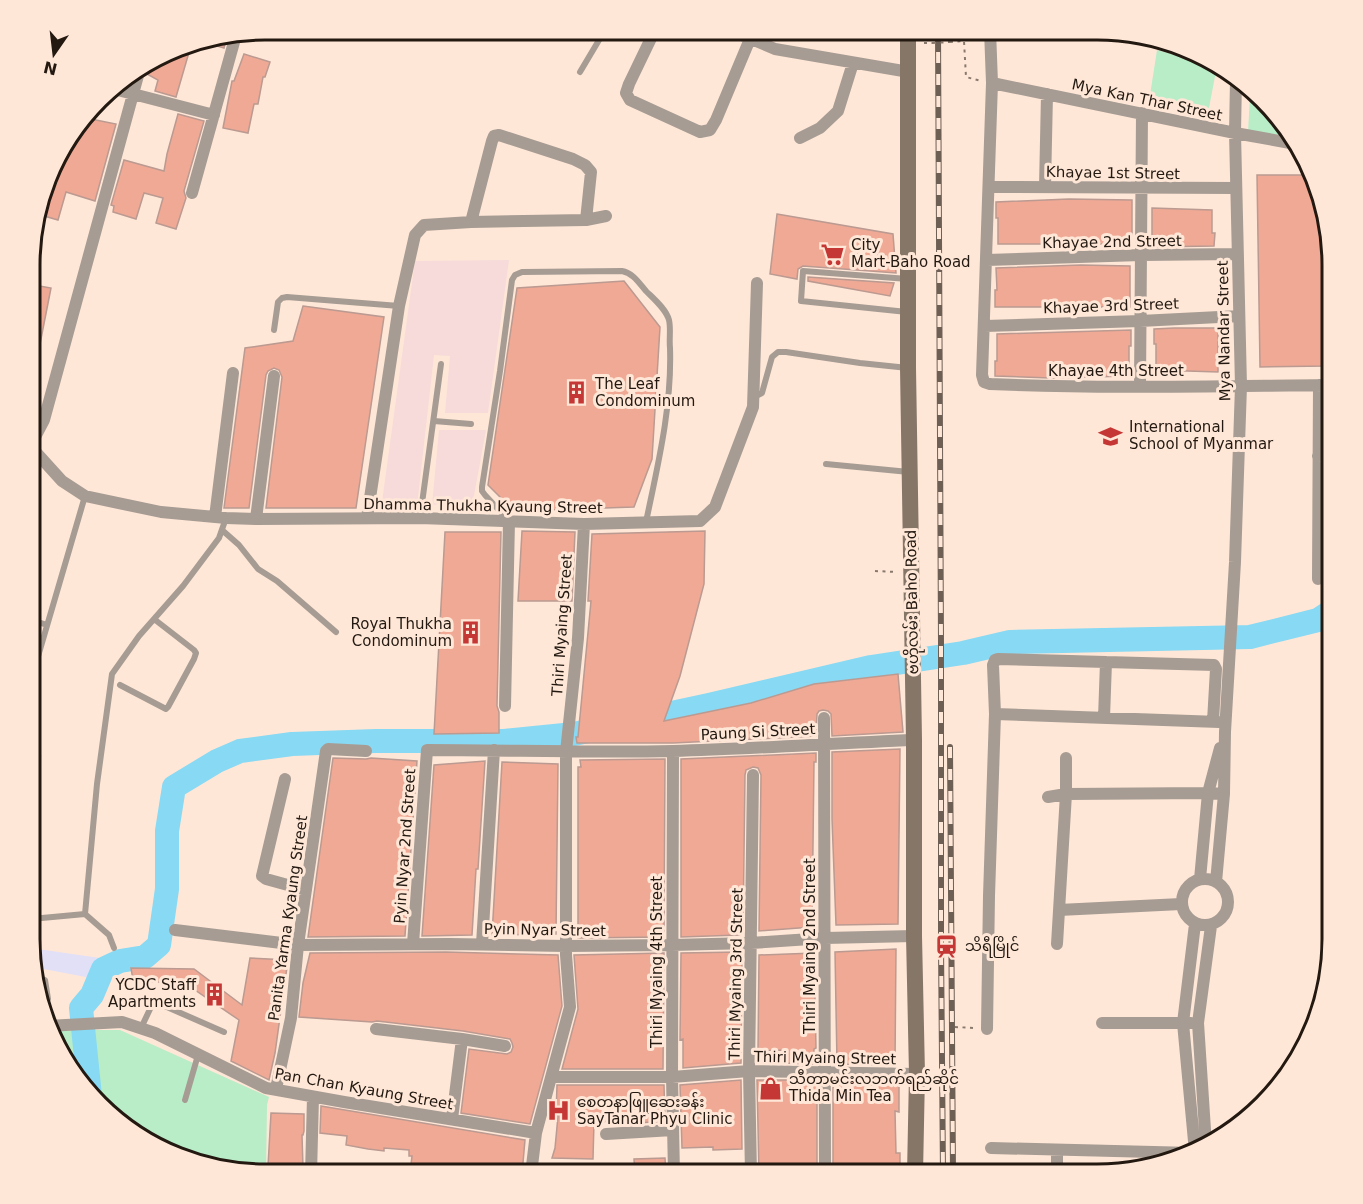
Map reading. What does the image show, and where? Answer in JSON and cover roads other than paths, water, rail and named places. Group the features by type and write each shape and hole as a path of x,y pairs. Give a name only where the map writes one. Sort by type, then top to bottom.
{"main road":[{"name":"ဗဟိုလမ်း Baho Road","path":"908,40 908,368 917,1074 915,1164"}],"street":[{"path":"650,40 626,93 630,100 700,132 710,130 716,120 750,40"},
{"path":"752,40 775,49 909,72"},
{"path":"985,326 992,83 990,40"},
{"path":"192,193 234,42"},
{"path":"800,138 820,128 838,111 853,63"},
{"path":"40,428 44,420 137,81"},
{"name":"Mya Kan Thar Street","path":"992,83 1286,142"},
{"name":"Mya Nandar Street","path":"1222,725 1230,656 1241,386 1236,88"},
{"path":"123,91 214,115"},
{"path":"1045,187 1047,94"},
{"path":"1140,386 1142,113"},
{"path":"471,222 492,141 494,136 499,135 585,165 591,172 586,220"},
{"name":"Khayae 1st Street","path":"989,187 1236,188"},
{"path":"367,518 399,306 419,229 423,225 586,220 606,216"},
{"name":"Khayae 2nd Street","path":"987,260 1238,254"},
{"name":"Dhamma Thukha Kyaung Street","path":"40,457 62,481 85,496 221,522 256,519 367,518 584,524 700,521 715,507 753,407 757,283"},
{"name":"Khayae 3rd Street","path":"985,326 1239,316"},
{"name":"Khayae 4th Street","path":"985,326 982,375 984,382 990,384 1044,386 1322,385"},
{"path":"221,522 232,373"},
{"path":"256,519 274,376"},
{"path":"1318,579 1319,385"},
{"path":"1318,456 1322,456"},
{"path":"505,706 509,521"},
{"name":"Thiri Myaing Street","path":"532,1164 536,1133 570,1007 566,946 567,740 578,638 584,524"},
{"path":"987,1029 995,714 993,665 995,660 1214,665 1222,725 1224,794 1216,882"},
{"path":"1104,718 1106,662"},
{"path":"995,714 1222,725"},
{"name":"Thiri Myaing 2nd Street","path":"824,718 825,1164"},
{"path":"1200,879 1208,793 1222,725"},
{"path":"482,944 494,750 567,740"},
{"name":"Paung Si Street","path":"567,740 602,751 673,751 914,740"},
{"name":"Panita Yarma Kyaung Street","path":"276,1089 291,1018 298,945 326,751 328,749 366,751"},
{"name":"Pyin Nyar 2nd Street","path":"413,944 427,750 494,750"},
{"name":"Thiri Myaing 4th Street","path":"673,751 674,1164"},
{"path":"1057,944 1066,758"},
{"name":"Thiri Myaing 3rd Street","path":"751,1164 749,1071 753,775"},
{"path":"285,779 262,876 306,890"},
{"path":"1048,797 1066,794 1224,794"},
{"path":"1200,879 1216,882 1225,890 1229,901 1225,916 1211,926 1195,924 1185,916 1181,904 1183,892 1191,883 1200,879"},
{"path":"1059,910 1181,904"},
{"path":"1193,1142 1183,1023 1195,924"},
{"path":"1205,1135 1198,1023 1211,926"},
{"name":"Pyin Nyar Street","path":"175,930 298,945 672,945 914,936"},
{"name":"Pan Chan Kyaung Street","path":"58,1025 122,1022 155,1033 266,1088 536,1133"},
{"path":"1102,1023 1198,1023"},
{"path":"376,1029 505,1046"},
{"path":"452,1119 462,1039"},
{"name":"Thiri Myaing Street","path":"552,1077 672,1077 749,1071 917,1074"},
{"path":"311,1164 313,1096"},
{"path":"606,1134 673,1130"},
{"path":"991,1148 1171,1152"},
{"path":"1057,1150 1057,1164"}],"lane":[{"path":"580,72 599,40"},
{"path":"509,521 485,495 482,487 512,280 515,275 522,272 622,271 629,272 635,278 665,311 669,319 670,360 667,415 662,451 646,522"},
{"path":"908,279 803,271 801,301 908,312"},
{"path":"274,330 278,302 286,297 399,306"},
{"path":"754,397 762,393 772,357 778,352 908,368"},
{"path":"420,518 441,364"},
{"path":"434,422 471,424"},
{"path":"826,464 910,472"},
{"path":"40,649 85,496"},
{"path":"85,914 97,784 112,674 139,636 183,586 219,538 221,522"},
{"path":"221,522 258,569 277,581 336,632"},
{"path":"120,685 166,709 194,659 196,654 194,650 154,619"},
{"path":"40,623 47,625"},
{"path":"40,918 85,914 109,935 114,948"},
{"path":"141,1028 151,1008 160,1004 224,1032"},
{"path":"185,1100 199,1054"}],"waterway":[{"path":"88,1077 81,1008 92,995 103,969 120,961 145,957 159,945 167,889 167,831 174,787 217,761 240,751 292,744 376,741 504,741 574,734 871,667 963,653 1010,642 1250,637 1322,617"}],"railway":[{"path":"938,40 943,1164"},
{"path":"950,747 953,1164"}],"place":[{"name":"City Mart-Baho Road","path":"833,254"},
{"name":"The Leaf Condominum","path":"577,393"},
{"name":"International School of Myanmar","path":"1111,436"},
{"name":"Royal Thukha Condominum","path":"470,633"},
{"name":"သိရီမြိုင်","path":"947,946"},
{"name":"YCDC Staff Apartments","path":"214,994"},
{"name":"သီတာမင်းလဘက်ရည်ဆိုင် Thida Min Tea","path":"771,1088"},
{"name":"စေတနာဖြူဆေးခန်း SayTanar Phyu Clinic","path":"559,1111"}]}
